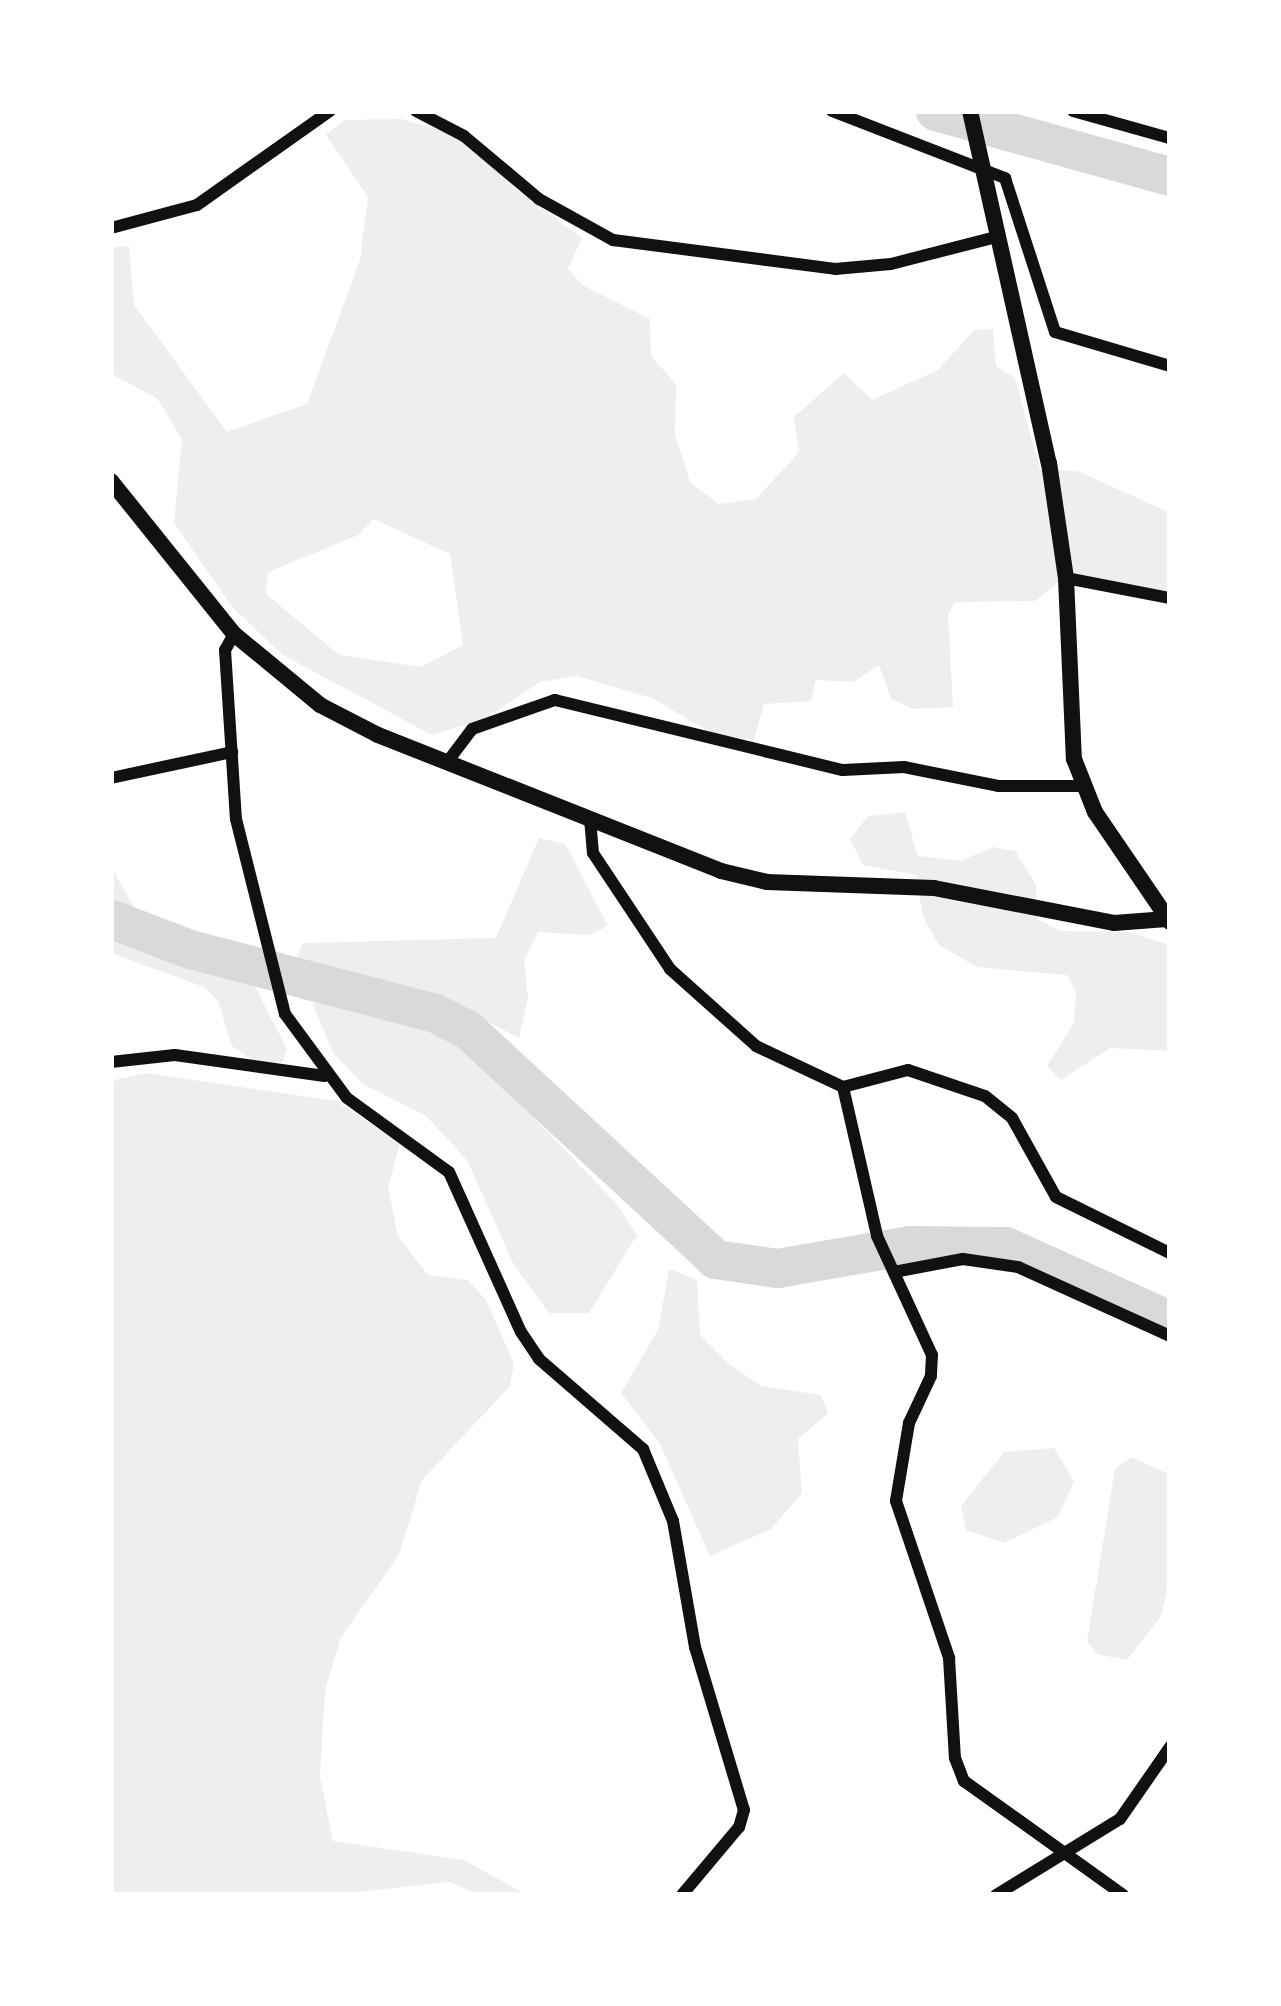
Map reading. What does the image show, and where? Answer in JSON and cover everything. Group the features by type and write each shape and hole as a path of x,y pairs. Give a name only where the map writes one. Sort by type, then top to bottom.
{"street":[{"path":"111,229 196,205 330,111"},
{"path":"416,111 464,136 539,199 613,239 835,269 914,260 995,237"},
{"path":"832,111 980,164 1005,178 1055,332 1170,366"},
{"path":"111,481 234,634 320,705 448,761 590,819 767,882 934,888 1114,923 1168,920 1082,787 1070,728 1066,578 1049,463 970,111"},
{"path":"1073,111 1170,138"},
{"path":"111,511 130,507"},
{"path":"1066,578 1170,598"},
{"path":"234,634 225,650 236,819 274,954 285,1014 326,1076 449,1172 539,1359 643,1449 673,1521 695,1647 744,1810 739,1828 682,1895"},
{"path":"448,761 472,729 555,700 843,770 904,767 998,786 1082,787"},
{"path":"111,778 232,752"},
{"path":"590,819 593,853 634,923 683,983 756,1046 843,1087 908,1070 985,1096 1012,1118 1056,1197 1170,1253"},
{"path":"111,1062 175,1055 326,1076"},
{"path":"843,1087 877,1236 932,1355 932,1376 909,1423 896,1501 949,1658 955,1758 964,1781 1124,1895"},
{"path":"892,1269 962,1258 1018,1267 1170,1336"},
{"path":"996,1895 1064,1848 1120,1819 1170,1747"}],"shaded area":[{"path":"401,119 455,134 488,157 513,187 582,238 568,268 582,285 650,319 651,355 676,385 675,435 690,482 719,504 756,499 799,452 794,417 844,373 872,400 938,370 974,330 993,329 996,366 1015,378 1040,469 1078,471 1170,513 1170,592 1065,577 1035,601 955,602 948,614 953,707 913,709 891,699 879,665 853,682 816,680 811,701 764,704 754,740 713,734 652,698 577,676 540,682 486,718 432,735 283,655 233,608 174,523 182,439 157,398 111,374 111,247 129,246 134,305 227,432 307,404 360,260 368,197 326,135 345,120","holes":["374,519 450,554 463,645 421,667 339,655 266,594 268,572 358,535"]},
{"path":"905,812 918,856 961,861 993,847 1015,851 1036,885 1037,919 1060,931 1129,932 1170,945 1170,1051 1110,1048 1061,1080 1047,1066 1074,1023 1076,992 1067,975 977,967 939,945 923,917 916,875 863,865 850,839 868,816"},
{"path":"539,838 565,844 608,926 589,935 538,932 524,960 528,997 519,1038 443,998 297,959 303,943 496,938"},
{"path":"111,867 133,905 127,934 254,985 287,1049 283,1062 255,1062 232,1046 218,1001 204,987 111,953"},
{"path":"322,1000 456,1037 616,1203 637,1235 589,1313 549,1313 514,1265 467,1160 426,1116 363,1084 333,1053 313,1004"},
{"path":"146,1073 336,1101 400,1143 388,1188 398,1236 428,1275 468,1280 486,1300 514,1364 510,1386 422,1480 399,1555 341,1637 325,1690 320,1777 333,1841 464,1860 527,1895 480,1895 449,1882 330,1895 111,1895 111,1081"},
{"path":"669,1269 697,1280 700,1335 728,1363 761,1386 821,1395 828,1413 798,1439 802,1493 771,1529 710,1556 660,1444 621,1393 658,1330"},
{"path":"1054,1448 1074,1481 1058,1517 1004,1543 966,1530 961,1506 1004,1452"},
{"path":"1132,1457 1170,1475 1170,1578 1161,1616 1127,1660 1097,1654 1087,1641 1115,1469"}],"waterway":[{"path":"935,111 1170,176"},
{"path":"111,919 190,949 435,1013 467,1029 715,1259 777,1268 910,1245 1005,1246 1170,1320"}]}
